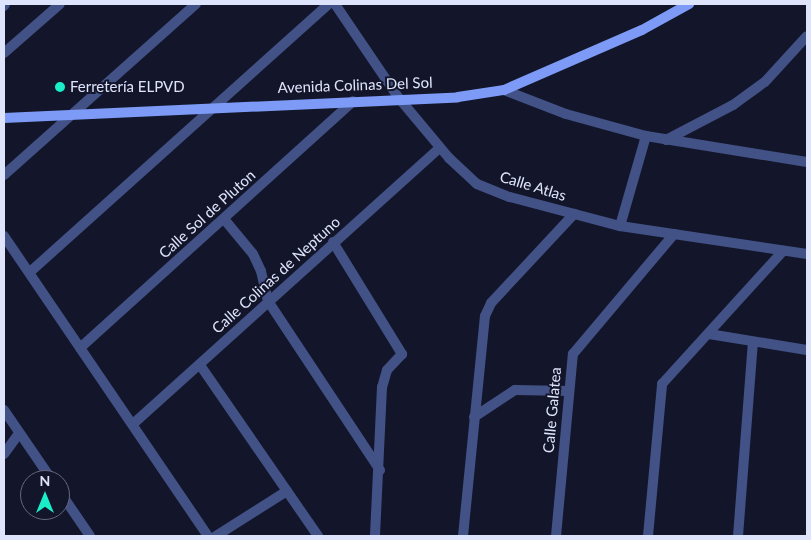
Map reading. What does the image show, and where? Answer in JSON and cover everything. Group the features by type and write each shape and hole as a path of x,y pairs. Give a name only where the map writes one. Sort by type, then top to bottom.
{"street":[{"path":"4,53 60,4"},
{"path":"4,175 74,115 196,4"},
{"path":"30,272 329,4"},
{"name":"Calle Atlas","path":"334,4 398,97 440,148 477,184 510,197 620,226 807,254"},
{"name":"Avenida Colinas Del Sol","path":"4,118 214,106 353,101 398,97 458,96 504,90 642,30 689,4"},
{"path":"666,140 733,105 757,88 807,36"},
{"path":"504,90 566,114 646,136 807,162"},
{"name":"Calle Sol de Pluton","path":"80,348 353,101"},
{"path":"620,226 646,136"},
{"name":"Calle Colinas de Neptuno","path":"133,424 333,242 440,148"},
{"path":"463,536 486,316 491,303 574,214"},
{"path":"224,219 253,254 261,270 268,301 380,470"},
{"name":"Calle Galatea","path":"556,536 571,362 579,345 674,234"},
{"path":"4,236 208,536"},
{"path":"333,242 402,354 384,378 375,536"},
{"path":"648,536 662,384 783,251"},
{"path":"709,334 753,343 807,350"},
{"path":"738,536 753,343"},
{"path":"200,365 318,536"},
{"path":"474,417 515,390 569,391"},
{"path":"4,410 45,470"},
{"path":"4,454 19,433"},
{"path":"216,536 287,492"},
{"path":"70,507 90,536"}],"place":[{"name":"Ferretería ELPVD","path":"60,87"}]}
